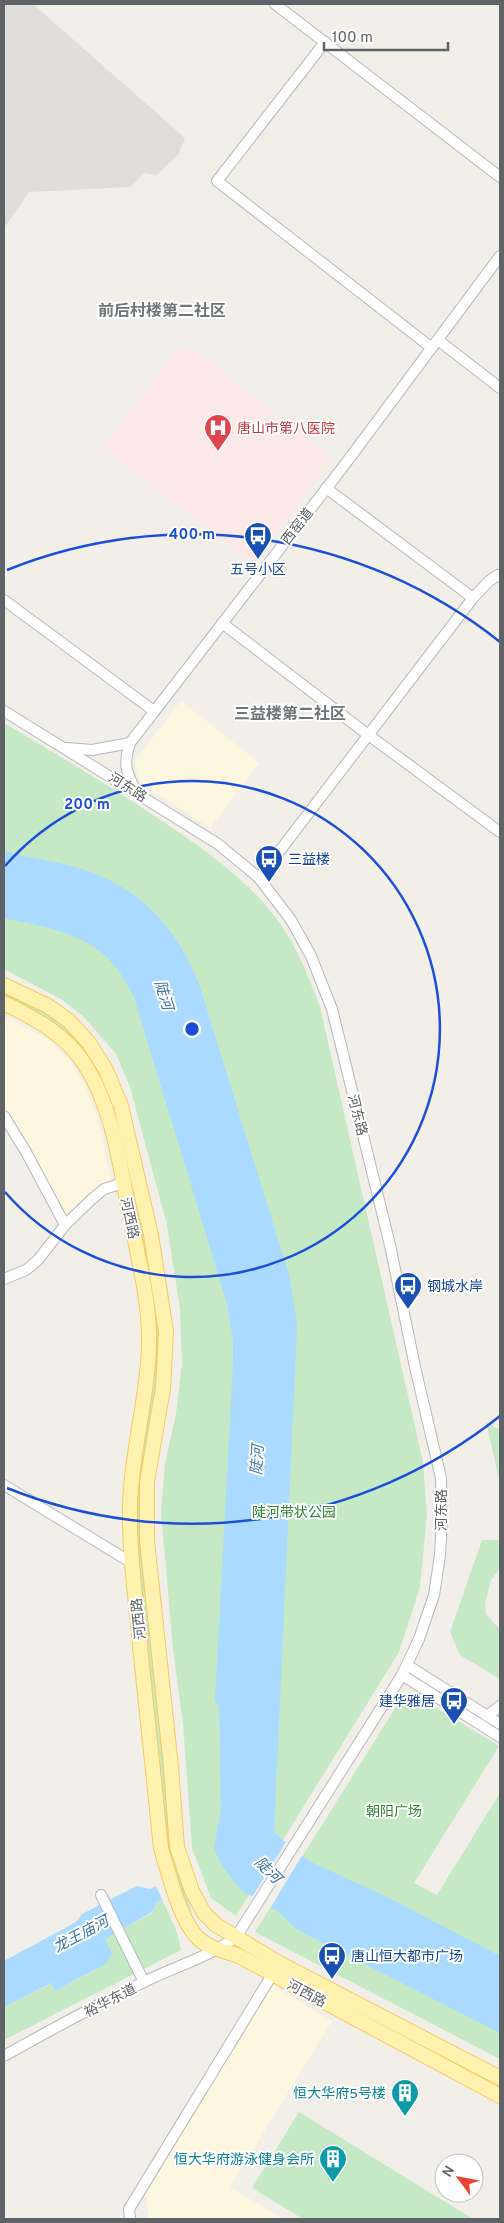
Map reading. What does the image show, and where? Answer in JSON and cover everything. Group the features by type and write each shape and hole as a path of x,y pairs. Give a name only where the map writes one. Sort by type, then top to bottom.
{"main road":[{"name":"河西路","path":"4,985 48,1006 69,1020 89,1043 106,1070 121,1106 151,1235 166,1332 164,1388 147,1482 147,1541 171,1767 177,1847 192,1892 204,1913 216,1925 279,1963 500,2078"},
{"name":"河西路","path":"4,1003 35,1019 68,1043 86,1065 102,1100 123,1183 142,1276 149,1343 146,1385 133,1461 130,1506 132,1563 161,1848 170,1880 184,1914 197,1938 219,1949 237,1955 500,2096"},
{"path":"123,1183 137,1177"}],"street":[{"path":"275,4 500,177"},
{"path":"325,42 217,181 435,344 500,388"},
{"name":"西窑道","path":"130,743 326,488 500,256"},
{"path":"326,488 473,598"},
{"path":"259,878 367,734 473,598 489,581 500,575"},
{"path":"4,600 154,710"},
{"path":"222,623 367,734 500,832"},
{"name":"河东路","path":"4,711 218,844 259,878 291,920 311,956 332,1009 390,1245 415,1367 441,1478 442,1519 434,1595 419,1638 402,1675 299,1835 248,1920"},
{"path":"66,748 92,750 130,743 125,758 126,770 137,792"},
{"path":"4,1116 26,1152 65,1225"},
{"path":"4,1279 26,1270 38,1260 65,1225 104,1190 123,1183"},
{"path":"4,1485 132,1563"},
{"path":"407,1665 500,1724"},
{"path":"402,1675 500,1737"},
{"path":"487,1716 500,1706"},
{"path":"101,1895 144,1982"},
{"name":"裕华东道","path":"4,2056 144,1982 194,1958 219,1949 236,1937 248,1920"},
{"path":"130,2219 129,2209 272,1974"}],"shaded area":[{"path":"4,4 33,4 185,138 179,154 157,175 144,173 131,187 29,192 4,228"},
{"name":"唐山市第八医院","path":"190,347 332,457 253,563 103,447 175,351"},
{"path":"181,701 259,763 210,828 138,781 135,761"},
{"path":"7,1017 46,1038 71,1062 85,1086 97,1116 112,1183 70,1228 4,1110 4,1020"},
{"path":"272,1985 332,2021 230,2187 283,2219 149,2219 146,2190"}],"green space":[{"name":"陡河带状公园","path":"4,723 125,797 208,853 248,887 280,923 294,946 320,1007 423,1462 427,1516 420,1587 399,1652 236,1916 211,1898 192,1848 183,1724 173,1649 161,1511 165,1463 176,1414 182,1364 180,1309 167,1225 130,1087 116,1054 84,1017 61,999 4,969"},
{"path":"4,991 48,1013 61,1022 89,1052 99,1070 114,1108 130,1168 129,1173 126,1171 93,1066 4,997"},
{"path":"132,1185 136,1187 158,1311 161,1357 141,1543 171,1843 174,1859 192,1912 180,1893 166,1843 137,1540 137,1485 152,1390 130,1188"},
{"path":"486,1422 500,1430 500,1483"},
{"path":"482,1540 500,1540 500,1568 491,1580 485,1604 486,1614 500,1630 500,1679 460,1655 450,1632"},
{"name":"朝阳广场","path":"412,1693 499,1746 414,1883 437,1895 500,1793 500,2059 255,1932 404,1694"},
{"path":"162,1899 177,1932 181,1950 4,2040 4,2007 52,1983 55,1991 94,1971 104,1939 152,1913 157,1902"},
{"path":"299,2112 434,2195 434,2203 447,2203 473,2219 303,2219 252,2188"}],"water":[{"name":"陡河","path":"4,851 60,863 101,876 121,886 138,898 168,928 191,966 200,987 289,1275 297,1323 274,1832 302,1856 315,1864 387,1897 500,1956 500,2033 296,1929 279,1912 241,1890 223,1867 214,1849 221,1809 219,1706 215,1700 233,1363 233,1340 227,1304 134,997 118,970 95,948 67,934 4,918"},
{"name":"龙王庙河","path":"137,1886 150,1889 156,1886 162,1899 157,1902 152,1912 105,1939 112,1954 106,1964 55,1991 51,1983 4,2007 4,1961 76,1922 82,1914"}],"pier":[{"path":"287,1840 303,1854 269,1910 251,1899"}],"place":[{"name":"唐山市第八医院","path":"218,452"},
{"name":"五号小区","path":"258,560"},
{"name":"三益楼","path":"269,883"},
{"name":"钢城水岸","path":"408,1310"},
{"name":"建华雅居","path":"454,1725"},
{"name":"唐山恒大都市广场","path":"332,1980"},
{"name":"恒大华府5号楼","path":"405,2117"},
{"name":"恒大华府游泳健身会所","path":"333,2183"}],"district":[{"name":"前后村楼第二社区","path":"162,310"},
{"name":"三益楼第二社区","path":"290,713"}]}
